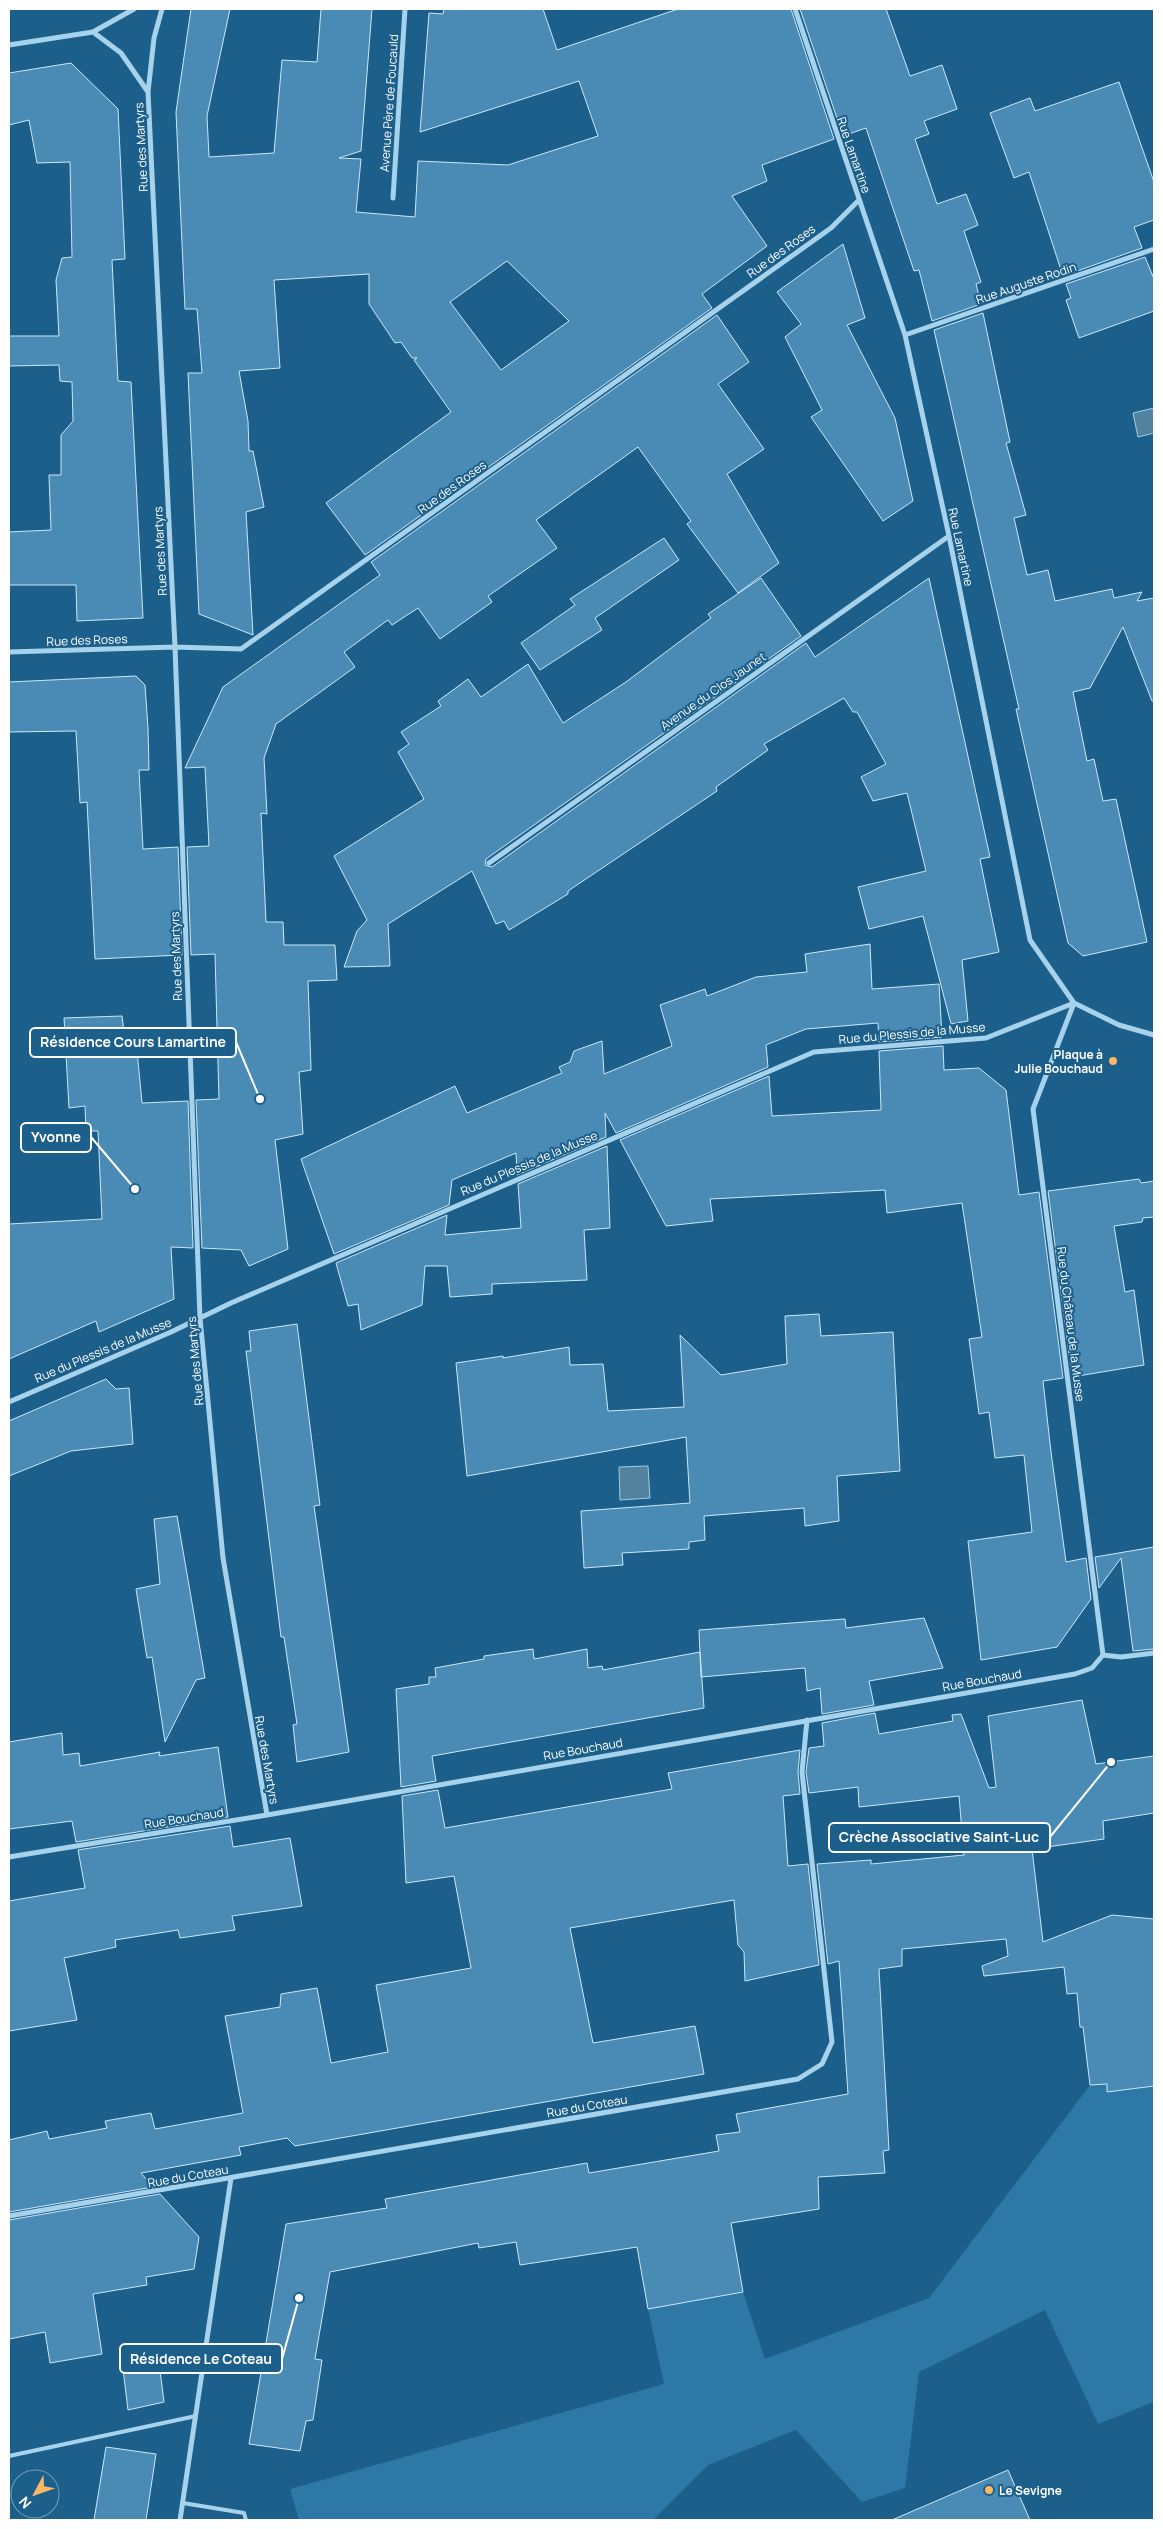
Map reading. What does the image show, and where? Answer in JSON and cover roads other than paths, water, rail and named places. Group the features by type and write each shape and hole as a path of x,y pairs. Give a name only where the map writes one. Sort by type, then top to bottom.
{"street":[{"path":"9,45 93,32 134,9"},
{"name":"Rue des Martyrs","path":"162,9 154,38 148,92 175,647 200,1318 223,1558 267,1815"},
{"name":"Avenue Père de Foucauld","path":"393,198 405,9"},
{"name":"Rue Lamartine","path":"794,9 905,335 949,536 1030,940 1074,1002 1119,1025 1154,1035"},
{"name":"Rue des Martyrs","path":"93,32 121,53 148,92"},
{"name":"Rue des Roses","path":"9,652 175,647 241,649 831,228 859,200"},
{"name":"Rue Auguste Rodin","path":"905,335 1154,249"},
{"name":"Avenue du Clos Jaunet","path":"489,863 949,536"},
{"name":"Rue du Plessis de la Musse","path":"9,1402 240,1299 814,1052 986,1038 1074,1002"},
{"name":"Rue du Château de la Musse","path":"1074,1002 1033,1109 1103,1655"},
{"path":"1103,1655 1121,1657 1154,1653"},
{"name":"Rue Bouchaud","path":"9,1857 267,1815 1075,1674 1092,1668 1103,1655"},
{"name":"Rue du Coteau","path":"9,2216 798,2079 822,2064 832,2042 802,1772 807,1720"},
{"path":"180,2520 231,2178"}],"lane":[{"path":"9,2456 196,2416"},
{"path":"183,2503 244,2514 246,2520"}],"place":[{"name":"Plaque à Julie Bouchaud","path":"1113,1061"},
{"name":"Résidence Cours Lamartine","path":"260,1099"},
{"name":"Yvonne","path":"135,1189"},
{"name":"Crèche Associative Saint-Luc","path":"1111,1762"},
{"name":"Résidence Le Coteau","path":"299,2298"},
{"name":"Le Sevigne","path":"989,2490"}]}
